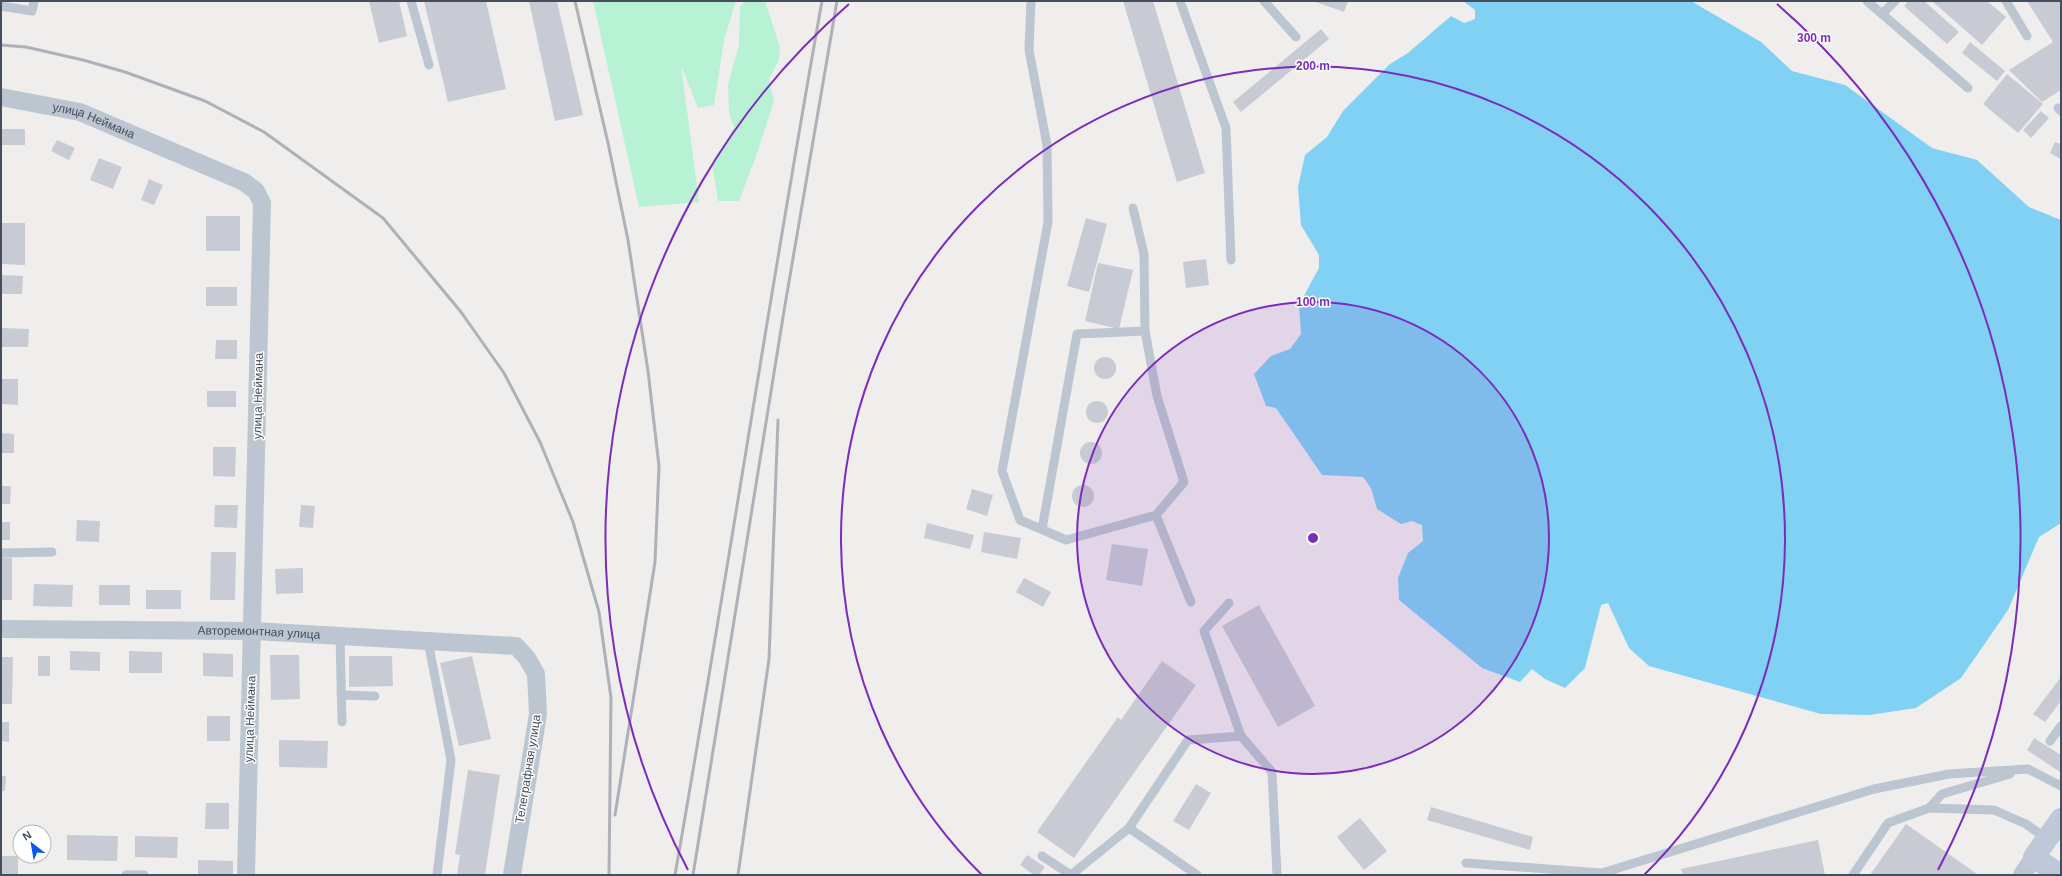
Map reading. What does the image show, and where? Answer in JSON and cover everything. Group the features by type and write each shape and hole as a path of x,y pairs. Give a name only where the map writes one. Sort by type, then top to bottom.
{"street":[{"name":"улица Неймана","path":"1,97 80,112 244,182 256,191 262,203 246,875"},
{"name":"Авторемонтная улица","path":"1,629 253,631 516,646"},
{"name":"Телеграфная улица","path":"512,875 538,714 536,674 528,658 516,646"},
{"path":"2022,875 2061,819"},
{"path":"2034,856 2060,875"}],"lane":[{"path":"1,6 32,11 34,1"},
{"path":"411,1 429,65"},
{"path":"1031,1 1029,50 1047,145 1048,222 1002,471 1020,520 1066,540 1156,515 1184,482 1157,396 1145,331 1144,254 1133,208"},
{"path":"1180,1 1226,128 1232,260"},
{"path":"1264,1 1296,37"},
{"path":"1867,1 1968,88"},
{"path":"1882,14 1895,1"},
{"path":"2006,1 2027,36"},
{"path":"1042,529 1076,334 1145,331"},
{"path":"1156,515 1191,602"},
{"path":"1,553 52,552"},
{"path":"1229,603 1204,631 1241,736 1272,772 1277,875"},
{"path":"340,636 342,722"},
{"path":"428,641 451,760 437,875"},
{"path":"341,695 375,696"},
{"path":"2050,741 2061,726"},
{"path":"1042,856 1071,875 1129,828 1188,740 1241,736"},
{"path":"1466,863 1602,873 1874,789 1949,774 2028,769 2061,786"},
{"path":"1929,808 1942,794 2028,769"},
{"path":"1854,875 1888,823 1929,808 1994,810 2026,824 2047,839"},
{"path":"1129,828 1197,875"},
{"path":"126,875 144,875"}],"green space":[{"path":"593,1 736,1 724,40 714,105 698,108 681,65 699,202 639,207"},
{"path":"745,1 765,1 780,47 779,59 769,80 774,101 755,159 739,201 718,201 712,164 734,128 729,113 728,85 739,45 740,6"}],"water":[{"path":"1463,1 1691,1 1761,42 1792,71 1845,85 1932,148 1977,160 2029,207 2061,220 2061,523 2039,537 2008,610 1961,678 1916,708 1869,715 1821,714 1649,666 1629,648 1608,603 1601,605 1585,668 1565,688 1545,679 1532,669 1520,682 1482,668 1399,600 1398,578 1408,553 1423,541 1422,525 1412,521 1401,524 1377,509 1371,488 1363,477 1322,475 1276,408 1266,406 1254,374 1271,356 1290,349 1301,334 1299,305 1319,268 1319,255 1301,225 1298,187 1305,155 1327,137 1343,111 1390,64 1408,53 1451,16 1464,23 1475,19 1475,10"}],"building":[{"path":"369,1 399,1 407,36 379,43"},
{"path":"424,1 486,1 506,89 448,102"},
{"path":"529,1 557,1 583,115 555,121"},
{"path":"1123,1 1153,1 1205,173 1177,182"},
{"path":"1313,1 1348,1 1344,12"},
{"path":"1908,1 1924,1 1959,32 1947,44 1904,6"},
{"path":"1932,1 1987,1 2006,17 1982,45"},
{"path":"2027,1 2061,1 2061,90 2042,102 2009,70 2053,42"},
{"path":"1321,29 1329,39 1241,112 1233,102"},
{"path":"1970,42 2005,71 1997,81 1962,53"},
{"path":"2007,74 2043,104 2018,133 1983,104"},
{"path":"2041,111 2049,118 2031,138 2023,130"},
{"path":"1,129 25,129 25,145 1,145"},
{"path":"57,140 75,148 69,160 51,151"},
{"path":"2055,142 2061,144 2061,159 2050,153"},
{"path":"99,158 122,167 113,189 90,180"},
{"path":"149,179 163,185 154,205 141,200"},
{"path":"206,216 240,216 240,251 206,251"},
{"path":"1086,218 1107,224 1089,292 1067,286"},
{"path":"1,223 25,223 25,265 1,264"},
{"path":"1206,259 1209,285 1186,288 1183,262"},
{"path":"1098,263 1133,270 1119,329 1085,321"},
{"path":"1,275 23,276 22,294 1,294"},
{"path":"206,287 237,287 237,306 206,306"},
{"path":"1,328 29,329 28,347 1,347"},
{"path":"216,340 237,340 237,359 215,359"},
{"path":"1105,357 1113,360 1116,368 1113,376 1105,379 1097,376 1094,368 1097,360"},
{"path":"1,379 18,379 18,405 1,404"},
{"path":"207,391 236,391 236,407 207,407"},
{"path":"1097,401 1105,404 1108,412 1105,420 1097,423 1089,420 1086,412 1089,404"},
{"path":"1,433 14,434 14,453 1,453"},
{"path":"1091,442 1099,445 1102,453 1099,461 1091,464 1083,461 1080,453 1083,445"},
{"path":"213,447 236,447 235,477 213,476"},
{"path":"1083,485 1091,488 1094,496 1091,504 1083,507 1075,504 1072,496 1075,488"},
{"path":"1,486 11,486 10,504 1,504"},
{"path":"972,489 993,495 987,516 966,509"},
{"path":"215,505 238,505 237,528 214,527"},
{"path":"301,505 315,506 313,528 299,527"},
{"path":"77,520 100,521 99,542 76,541"},
{"path":"1,522 10,522 10,540 1,540"},
{"path":"927,523 974,535 970,549 924,538"},
{"path":"984,532 1021,538 1017,559 981,552"},
{"path":"1112,544 1148,549 1142,586 1106,580"},
{"path":"211,552 236,552 235,600 210,600"},
{"path":"1,557 12,558 12,600 1,600"},
{"path":"303,568 303,593 276,594 275,569"},
{"path":"1024,578 1051,592 1043,607 1016,592"},
{"path":"34,584 73,585 72,607 33,606"},
{"path":"99,585 130,585 130,605 99,605"},
{"path":"146,590 181,590 181,609 146,609"},
{"path":"1259,605 1315,706 1278,727 1222,626"},
{"path":"70,651 100,652 100,671 70,670"},
{"path":"129,651 162,652 162,673 129,673"},
{"path":"203,653 233,654 233,677 203,676"},
{"path":"270,655 299,655 300,699 271,700"},
{"path":"38,656 50,656 50,676 38,676"},
{"path":"349,656 392,656 393,686 349,687"},
{"path":"472,656 491,739 459,746 440,663"},
{"path":"1,657 13,657 12,704 1,704"},
{"path":"1162,661 1196,685 1074,858 1037,832 1118,717 1121,720"},
{"path":"2061,677 2061,701 2045,722 2033,714"},
{"path":"207,716 230,716 230,741 207,741"},
{"path":"1,722 9,722 9,742 1,741"},
{"path":"2034,738 2061,755 2060,772 2027,750"},
{"path":"279,740 328,741 327,768 279,767"},
{"path":"468,770 500,775 485,875 457,875 460,855 455,854"},
{"path":"1,776 6,776 5,791 1,791"},
{"path":"1196,784 1211,793 1189,830 1173,821"},
{"path":"206,803 229,803 229,829 205,829"},
{"path":"1431,807 1533,837 1530,850 1427,820"},
{"path":"1360,818 1387,851 1364,870 1337,837"},
{"path":"1906,824 1977,874 1977,875 1870,875"},
{"path":"67,835 118,836 117,861 67,860"},
{"path":"135,836 178,837 177,858 135,857"},
{"path":"1818,840 1825,875 1683,875 1681,869"},
{"path":"1027,855 1045,867 1039,875 1034,875 1020,865"},
{"path":"1,856 12,856 12,864 18,864 18,875 1,875"},
{"path":"198,860 233,861 233,875 198,875"}],"railway":[{"path":"575,1 608,143 628,240 648,371 659,466 655,562 615,815"},
{"path":"675,875 784,219 822,1"},
{"path":"693,875 784,311 837,1"},
{"path":"1,45 26,47 83,60 125,72 205,101 264,132 383,218 461,312 504,373 540,442 573,522 599,612 611,698 609,875"},
{"path":"738,875 769,659 778,420"}]}
